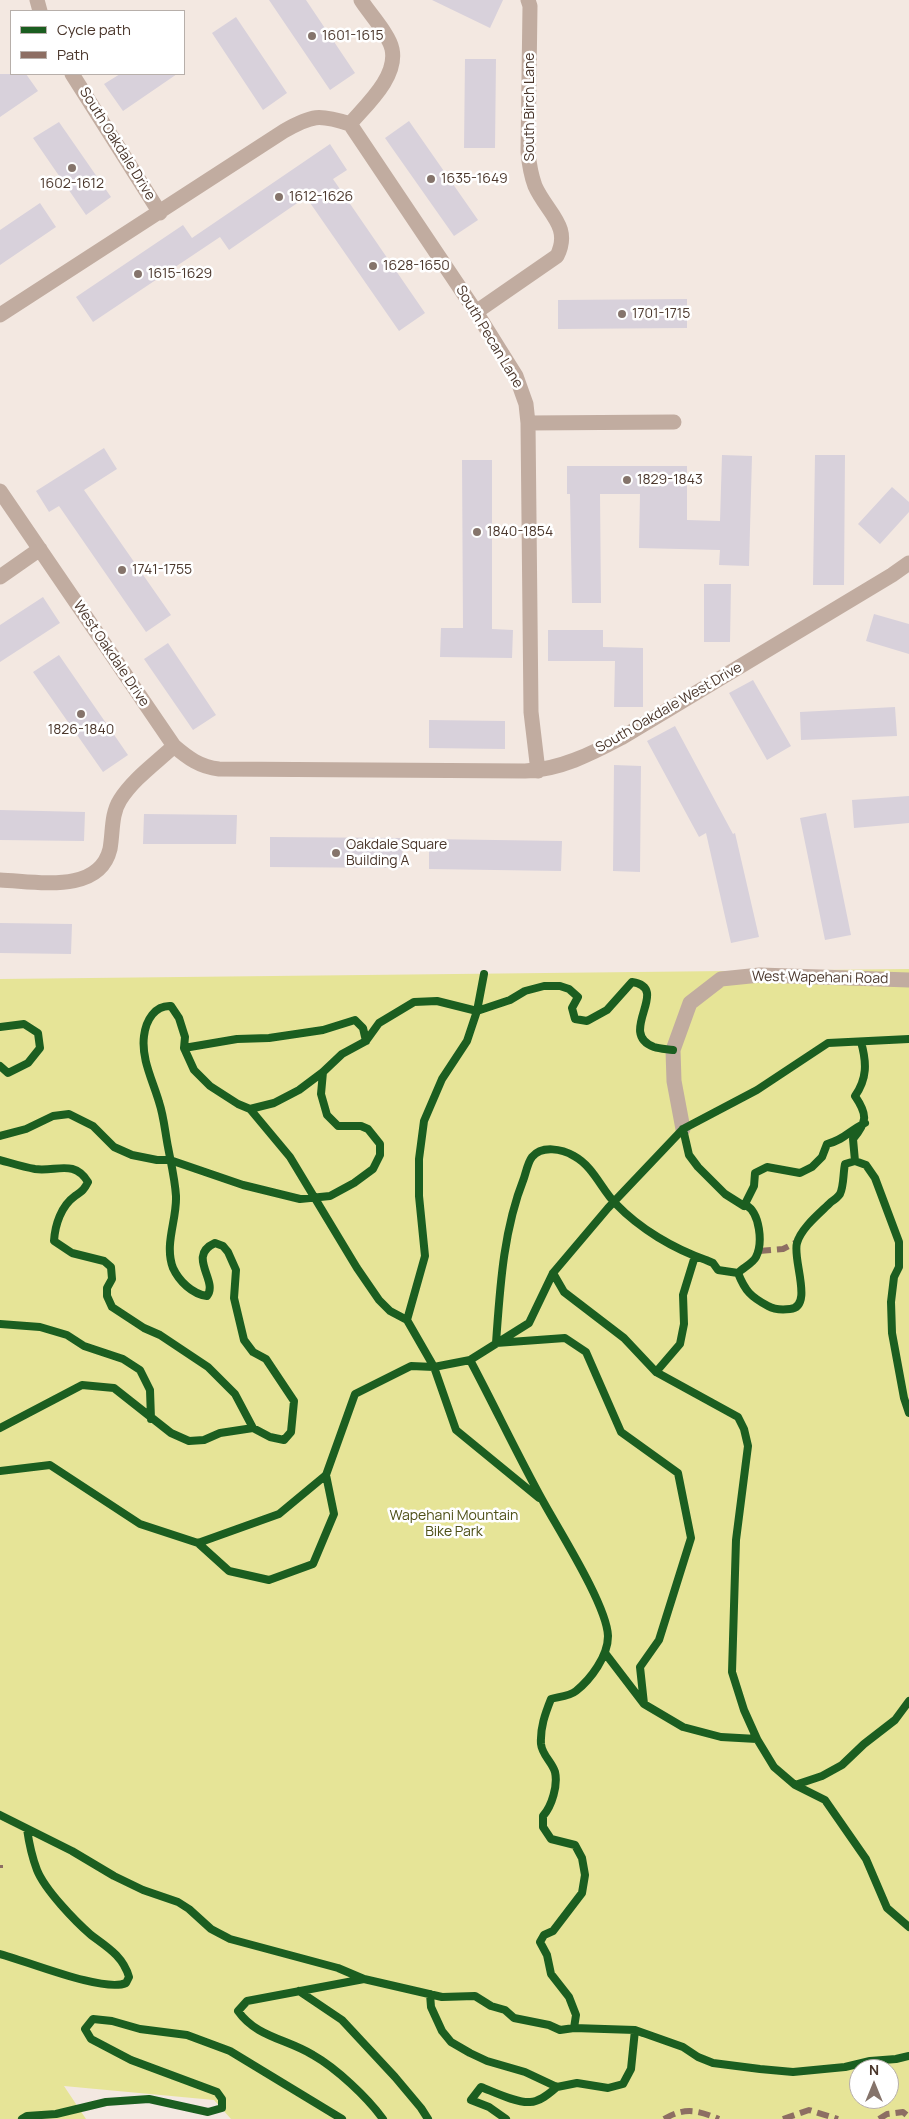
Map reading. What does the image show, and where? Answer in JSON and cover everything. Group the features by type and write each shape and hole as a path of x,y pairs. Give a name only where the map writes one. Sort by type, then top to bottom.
{"street":[{"path":"0,315 305,119 316,117 333,118 350,124 385,81 391,67 392,49 361,0"},
{"name":"South Birch Lane","path":"476,312 557,256 563,244 562,232 535,186 530,167 528,152 530,6 528,0"},
{"name":"South Oakdale Drive","path":"73,75 160,213"},
{"name":"South Pecan Lane","path":"350,124 476,312 516,376 526,404 528,423 531,712 538,771"},
{"path":"528,423 674,422"},
{"name":"West Oakdale Drive","path":"0,491 174,746 190,760 205,767 253,770"},
{"path":"0,577 40,549"},
{"name":"South Oakdale West Drive","path":"253,770 538,771 551,768 594,752 621,738 909,563"},
{"path":"0,880 69,882 84,879 97,871 107,860 118,802 129,788 174,746"},
{"name":"West Wapehani Road","path":"682,1129 674,1081 673,1050 690,1003 721,978 760,975 909,980"}],"green space":[{"name":"Wapehani Mountain Bike Park","path":"909,969 909,2119 231,2119 214,2100 64,2086 86,2119 0,2119 0,979"}],"building":[{"name":"1601-1615","path":"269,0 306,0 355,73 330,90"},
{"path":"432,0 503,0 490,28"},
{"path":"236,17 287,93 263,110 212,33"},
{"path":"465,59 496,59 495,148 464,148"},
{"path":"0,74 27,75 38,91 0,117"},
{"path":"118,75 176,75 123,111 104,84"},
{"name":"1635-1649","path":"409,121 478,220 454,236 385,138"},
{"name":"1602-1612","path":"59,122 111,197 86,215 33,138"},
{"path":"330,144 347,170 333,179 425,313 399,331 306,197 229,250 220,237 93,322 76,297 183,225 192,238"},
{"path":"40,203 56,227 0,265 0,230"},
{"name":"1701-1715","path":"687,299 687,328 558,329 558,300"},
{"path":"104,448 117,469 84,490 171,615 146,632 59,506 49,512 36,491"},
{"path":"722,455 752,456 749,566 719,565 720,550 639,548 640,494 600,494 601,603 572,603 570,494 567,494 567,466 687,466 687,520 720,521"},
{"path":"815,455 845,455 844,585 813,585"},
{"path":"462,460 492,460 492,629 513,630 512,658 440,657 441,628 463,628"},
{"path":"892,487 909,502 909,512 880,544 858,524"},
{"path":"704,584 731,584 730,642 704,642"},
{"path":"43,597 60,623 0,662 0,625"},
{"path":"874,614 909,624 909,654 866,641"},
{"path":"548,630 603,630 603,647 643,648 643,707 614,707 615,661 548,661"},
{"path":"168,643 216,715 193,730 144,659"},
{"name":"1826-1840","path":"59,655 128,755 103,772 33,672"},
{"path":"753,680 791,746 767,760 729,693"},
{"path":"895,707 897,736 801,740 800,712"},
{"path":"429,720 505,721 505,749 429,748"},
{"path":"675,726 733,834 735,833 759,937 731,943 706,833 699,837 647,741"},
{"path":"614,765 641,766 640,872 613,871"},
{"path":"909,796 909,823 854,828 852,800"},
{"path":"0,810 85,812 84,841 0,840"},
{"path":"826,813 851,935 825,940 800,818"},
{"path":"144,814 237,815 236,844 143,844"},
{"name":"Oakdale Square Building A","path":"270,837 403,838 402,868 270,867"},
{"path":"429,839 562,841 561,871 429,869"},
{"path":"0,923 72,924 71,954 0,953"}],"marked path":[{"path":"759,1251 783,1249 797,1242"},
{"path":"783,2119 809,2110 838,2119"},
{"path":"664,2119 685,2111 697,2112 719,2119"},
{"path":"879,2119 887,2114 903,2112 909,2117"}],"cycle path":[{"path":"484,974 477,1011 467,1041 442,1079 424,1121 419,1159 419,1196 425,1256 407,1320 434,1367 456,1430 539,1498"},
{"path":"0,1428 82,1385 114,1388 171,1433 189,1441 204,1440 220,1433 253,1428 270,1437 284,1440 291,1432 294,1401 266,1359 253,1352 244,1340 234,1298 236,1270 228,1252 223,1246 215,1243 207,1248 203,1255 210,1290 207,1296 196,1293 187,1286 173,1268 170,1241 176,1205 175,1184 162,1113 144,1053 144,1036 147,1024 152,1015 160,1008 171,1006 179,1018 185,1037 184,1048 194,1070 210,1086 238,1104 250,1109 274,1103 299,1090 323,1072 342,1054 366,1041 379,1023 414,1002 437,1001 477,1011 510,1000 525,991 544,986 560,986 569,989 578,997 572,1008 575,1019 587,1021 607,1010 632,982 643,986 647,993 647,1002 640,1032 644,1040 654,1047 673,1050"},
{"path":"184,1048 237,1039 269,1038 323,1030 355,1020 363,1028 366,1041"},
{"path":"0,1027 24,1024 38,1033 40,1048 28,1063 8,1073 0,1066"},
{"path":"0,1471 50,1465 140,1524 198,1543 279,1514 326,1475 355,1394 411,1366 434,1367 470,1360 529,1323 553,1273 608,1208 683,1129 757,1090 828,1043 909,1039"},
{"path":"855,1161 853,1139 861,1128 864,1118 862,1108 855,1096 862,1083 865,1070 861,1042"},
{"path":"0,1136 26,1129 53,1116 69,1114 93,1126 114,1147 132,1155 157,1160 170,1160 243,1185 300,1199 330,1196 354,1183 373,1169 380,1155 380,1144 368,1129 361,1126 338,1126 327,1115 321,1094 323,1072"},
{"path":"250,1109 290,1157 357,1268 379,1300 390,1311 407,1320"},
{"path":"744,1206 754,1186 755,1173 767,1167 800,1173 812,1167 822,1157 827,1144 839,1140 865,1123"},
{"path":"605,1653 644,1704 640,1667 659,1640 691,1538 678,1473 621,1432 586,1352 565,1338 496,1343 507,1239 511,1218 529,1162 536,1153 552,1149 574,1156 587,1166 616,1204 647,1230 682,1250 713,1263 718,1270 738,1273 756,1257 760,1237 757,1221 751,1209 725,1194 698,1167 689,1155 683,1129"},
{"path":"0,1160 35,1169 71,1169 83,1175 88,1182 84,1189 70,1200 62,1210 57,1222 54,1241 72,1253 104,1261 111,1267 112,1279 107,1288 107,1296 112,1307 144,1328 160,1335 208,1367 235,1394 253,1428"},
{"path":"738,1273 746,1289 762,1303 779,1309 790,1309 797,1306 801,1300 801,1281 796,1250 799,1237 811,1221 840,1194 845,1164 855,1161 866,1165 875,1178 899,1242 899,1267 894,1277 891,1302 892,1333 904,1398 909,1413"},
{"path":"695,1256 683,1295 684,1324 680,1344 656,1372 738,1417 744,1429 748,1446 736,1540 732,1672 744,1710 757,1739 774,1767 795,1785 825,1800 866,1859 887,1908 909,1927"},
{"path":"553,1273 564,1292 624,1338 656,1372"},
{"path":"0,1324 40,1327 67,1335 84,1346 123,1359 140,1370 150,1390 151,1419"},
{"path":"383,2119 360,2093 331,2067 303,2050 254,2027 238,2011 247,2001 364,1979 442,1997 475,1996 491,2006 505,2010 514,2018 549,2025 560,2030 574,2028 576,2015 569,1997 551,1974 547,1955 540,1942 544,1935 553,1931 582,1893 585,1875 582,1858 575,1845 551,1839 543,1827 543,1816 552,1801 556,1777 554,1768 542,1748 541,1732 551,1699 573,1693 582,1686 598,1666 607,1644 606,1623 592,1588 534,1485 470,1360"},
{"path":"198,1543 229,1571 269,1580 313,1564 334,1514 326,1475"},
{"path":"795,1785 822,1776 842,1765 864,1744 895,1720 909,1701"},
{"path":"644,1704 683,1727 721,1737 757,1739"},
{"path":"0,1815 72,1851 114,1876 143,1890 178,1902 189,1909 211,1929 230,1939 338,1968 364,1979"},
{"path":"0,1954 65,1975 101,1984 115,1985 126,1983 129,1977 119,1958 77,1922 47,1887 35,1865 27,1829"},
{"path":"299,1991 342,2020 395,2077 428,2119"},
{"path":"430,1994 431,2007 442,2031 451,2042 487,2061 525,2072 557,2087 577,2083 608,2088 623,2084 631,2069 635,2030 683,2047 698,2057 713,2063 760,2069 793,2072 845,2067 870,2061 909,2056"},
{"path":"22,2119 27,2116 56,2114 106,2102 149,2099 208,2112 222,2108 222,2099 217,2092 131,2060 91,2039 85,2029 93,2019 112,2021 140,2029 187,2035 230,2051 342,2119"},
{"path":"574,2028 635,2030 643,2033"},
{"path":"506,2119 489,2107 471,2100 481,2087 524,2102 534,2102 541,2099 557,2087"}],"place":[{"name":"1601-1615","path":"312,36"},
{"name":"1602-1612","path":"72,168"},
{"name":"1635-1649","path":"431,179"},
{"name":"1612-1626","path":"279,197"},
{"name":"1628-1650","path":"373,266"},
{"name":"1615-1629","path":"138,274"},
{"name":"1701-1715","path":"622,314"},
{"name":"1829-1843","path":"627,480"},
{"name":"1840-1854","path":"477,532"},
{"name":"1741-1755","path":"122,570"},
{"name":"1826-1840","path":"81,714"},
{"name":"Oakdale Square Building A","path":"336,853"}]}
